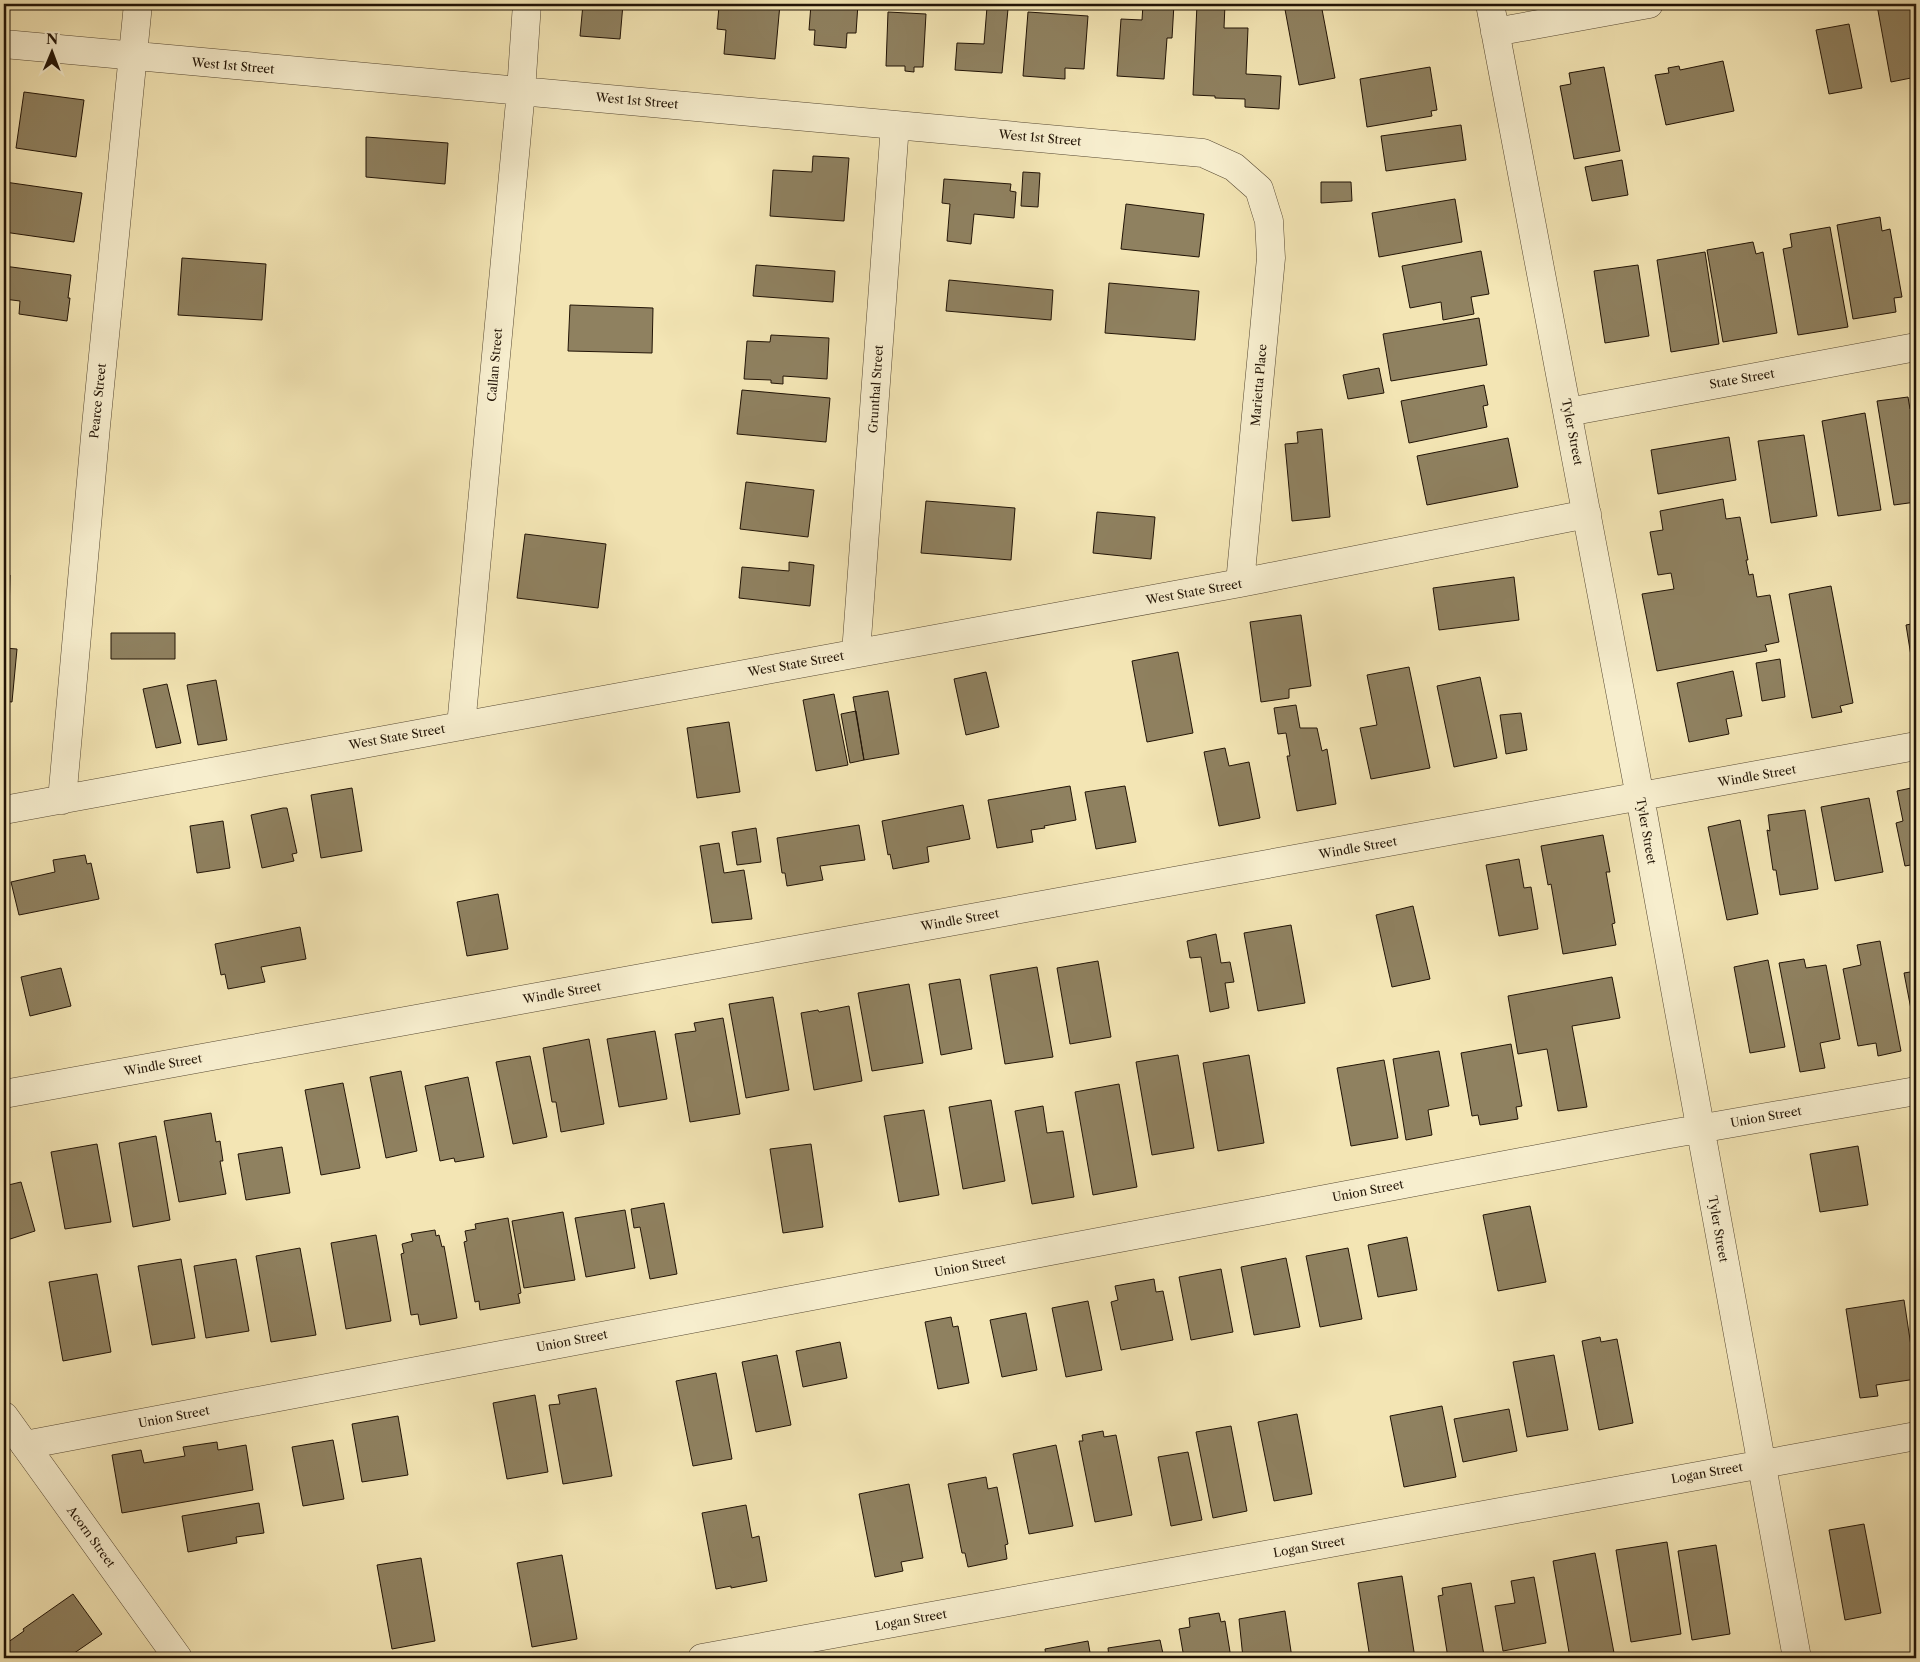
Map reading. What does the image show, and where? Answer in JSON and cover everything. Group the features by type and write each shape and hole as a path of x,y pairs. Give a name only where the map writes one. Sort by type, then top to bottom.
{"street":[{"name":"Pearce Street","path":"62,800 96,426 138,4"},
{"name":"Callan Street","path":"461,726 521,91 527,4"},
{"name":"Tyler Street","path":"1490,4 1640,797 1797,1658"},
{"path":"1495,32 1650,4"},
{"name":"West 1st Street","path":"4,44 1203,153 1234,167 1259,189"},
{"name":"Grunthal Street","path":"856,653 895,125"},
{"name":"Marietta Place","path":"1240,583 1271,258 1270,221 1259,189"},
{"name":"State Street","path":"1568,412 1916,347"},
{"name":"West State Street","path":"4,810 1240,583 1587,514"},
{"name":"Windle Street","path":"4,1094 1916,746"},
{"name":"Union Street","path":"24,1445 1700,1129 1916,1091"},
{"name":"Acorn Street","path":"4,1416 172,1656"},
{"name":"Logan Street","path":"702,1658 1916,1436"}],"building":[{"path":"583,4 623,4 620,39 580,36"},
{"path":"729,4 780,4 775,59 724,54 726,30 717,29 719,6 729,7"},
{"path":"811,4 858,4 856,33 847,33 846,48 814,45 815,30 809,30"},
{"path":"1143,4 1174,4 1172,38 1167,38 1164,79 1117,76 1121,19 1142,20"},
{"path":"1197,4 1225,4 1224,28 1248,28 1246,74 1281,76 1279,109 1245,107 1245,99 1193,95"},
{"path":"1284,4 1321,4 1335,78 1299,85"},
{"path":"1916,4 1916,77 1891,82 1877,5"},
{"path":"987,7 1008,9 1002,73 955,70 957,43 984,44"},
{"path":"888,12 926,14 923,67 914,67 914,72 905,71 905,66 886,66"},
{"path":"1028,12 1088,16 1084,69 1065,68 1065,79 1023,76"},
{"path":"1849,24 1862,88 1829,94 1816,30"},
{"path":"1723,61 1734,111 1666,125 1655,75 1669,73 1668,68 1679,66 1680,70"},
{"path":"1430,67 1437,110 1431,111 1432,116 1367,127 1360,79"},
{"path":"1604,67 1620,151 1574,159 1560,86 1571,84 1569,73"},
{"path":"24,92 84,100 76,157 16,148"},
{"path":"1461,125 1466,160 1386,171 1381,136"},
{"path":"366,137 448,143 445,184 366,177"},
{"path":"813,156 849,158 844,221 770,216 773,170 812,172"},
{"path":"1622,160 1628,195 1592,201 1585,167"},
{"path":"1023,172 1040,173 1038,207 1021,206"},
{"path":"944,179 1011,184 1010,191 1016,192 1014,218 974,214 971,244 947,241 950,204 942,203"},
{"path":"5,182 82,193 74,242 4,232"},
{"path":"1321,182 1351,182 1352,201 1321,203"},
{"path":"1455,199 1462,242 1379,257 1372,213"},
{"path":"1126,204 1204,214 1199,257 1121,249"},
{"path":"1880,217 1882,231 1890,229 1902,297 1894,298 1896,312 1853,319 1837,225"},
{"path":"1830,227 1848,327 1798,335 1783,249 1792,247 1790,234"},
{"path":"1753,242 1756,254 1763,252 1777,333 1723,342 1707,250"},
{"path":"1481,251 1489,294 1471,297 1474,314 1443,320 1441,302 1410,308 1402,266"},
{"path":"1705,252 1719,344 1671,352 1657,260"},
{"path":"182,258 266,264 262,320 178,315"},
{"path":"756,265 835,271 833,302 753,296"},
{"path":"1638,265 1649,336 1605,343 1594,271"},
{"path":"4,266 71,275 67,321 19,314 20,301 4,299"},
{"path":"949,280 1053,290 1051,320 946,311"},
{"path":"1109,283 1199,291 1195,340 1105,333"},
{"path":"570,305 653,308 652,353 568,351"},
{"path":"1479,318 1487,365 1391,381 1383,334"},
{"path":"771,335 829,338 827,379 783,376 783,384 771,383 771,380 744,379 747,341 770,342"},
{"path":"1379,368 1384,393 1348,399 1343,375"},
{"path":"1484,385 1488,405 1483,406 1487,427 1409,443 1401,401"},
{"path":"742,390 830,398 826,442 737,434"},
{"path":"1908,397 1910,409 1916,408 1916,502 1894,505 1877,401"},
{"path":"1865,413 1881,510 1838,516 1822,421"},
{"path":"1322,429 1330,517 1292,521 1285,444 1298,443 1297,432"},
{"path":"1804,435 1817,516 1771,523 1758,441"},
{"path":"1729,437 1736,480 1658,494 1651,450"},
{"path":"1508,438 1518,487 1427,505 1417,456"},
{"path":"746,482 814,490 808,537 740,529"},
{"path":"1723,499 1726,519 1740,517 1749,575 1753,574 1757,597 1770,595 1779,642 1765,645 1767,651 1657,671 1642,594 1674,589 1671,573 1658,575 1650,532 1663,530 1660,511"},
{"path":"926,501 1015,508 1011,560 921,553"},
{"path":"1097,512 1155,517 1151,559 1093,553"},
{"path":"525,534 606,544 598,608 517,598"},
{"path":"789,562 814,565 810,606 739,598 742,567 789,571"},
{"path":"4,575 10,575 9,617 4,617"},
{"path":"1514,577 1519,620 1439,630 1433,588"},
{"path":"1831,586 1853,703 1840,706 1842,712 1812,718 1789,594"},
{"path":"1301,615 1311,686 1289,689 1289,698 1261,702 1250,622"},
{"path":"1916,623 1916,687 1906,625"},
{"path":"111,633 175,633 175,659 111,659"},
{"path":"4,648 17,649 12,702 4,701"},
{"path":"1178,652 1193,733 1147,742 1132,661"},
{"path":"1780,659 1785,697 1762,701 1756,663"},
{"path":"1409,667 1430,768 1371,779 1360,728 1377,725 1367,675"},
{"path":"1733,671 1742,716 1726,719 1729,734 1689,742 1677,683"},
{"path":"986,672 999,727 966,735 954,679"},
{"path":"1480,677 1497,758 1454,767 1437,686"},
{"path":"216,680 227,740 198,745 187,685"},
{"path":"167,684 181,743 156,748 143,689"},
{"path":"888,691 899,754 864,760 853,697"},
{"path":"834,694 848,765 816,771 803,700"},
{"path":"1296,705 1300,728 1317,728 1322,751 1327,749 1336,804 1297,811 1287,756 1290,756 1286,733 1278,734 1274,708"},
{"path":"856,711 864,760 850,763 841,714"},
{"path":"1521,713 1527,750 1506,754 1500,715"},
{"path":"729,722 740,792 697,798 687,728"},
{"path":"1225,748 1229,766 1249,762 1260,818 1219,826 1204,752"},
{"path":"1070,786 1076,820 1031,830 1033,842 997,848 988,800"},
{"path":"1125,786 1136,842 1096,849 1085,792"},
{"path":"1916,787 1916,864 1905,866 1896,823 1903,821 1897,791"},
{"path":"352,788 362,851 321,858 311,795"},
{"path":"1869,798 1883,872 1835,881 1821,807"},
{"path":"963,805 970,839 927,847 929,862 893,869 890,854 888,855 882,821"},
{"path":"287,808 297,853 292,854 294,861 262,868 251,815"},
{"path":"1805,810 1818,889 1780,895 1776,870 1773,870 1767,830 1770,831 1768,815"},
{"path":"1740,820 1758,914 1727,920 1708,827"},
{"path":"223,821 230,868 197,873 190,826"},
{"path":"859,825 865,860 820,866 823,880 787,886 785,873 782,873 777,838"},
{"path":"756,828 761,862 737,865 732,832"},
{"path":"1603,835 1610,872 1606,872 1615,923 1612,924 1616,945 1563,954 1551,884 1548,885 1541,846"},
{"path":"719,843 724,873 744,870 752,919 712,923 700,846"},
{"path":"85,855 87,864 91,863 99,899 19,915 11,882 55,872 53,860"},
{"path":"1519,859 1524,888 1531,887 1538,929 1499,936 1486,865"},
{"path":"498,894 508,949 467,956 457,902"},
{"path":"1413,906 1430,979 1392,987 1376,915"},
{"path":"1291,925 1305,1003 1258,1011 1244,933"},
{"path":"300,927 306,959 261,967 265,982 228,989 225,974 221,975 215,944"},
{"path":"1216,934 1221,963 1230,962 1234,982 1225,983 1229,1008 1210,1012 1201,957 1190,958 1187,941"},
{"path":"1880,941 1901,1051 1878,1056 1876,1043 1858,1046 1843,969 1861,965 1857,945"},
{"path":"1804,959 1806,968 1826,965 1840,1039 1820,1043 1825,1068 1800,1072 1779,963"},
{"path":"1768,960 1785,1047 1750,1053 1734,967"},
{"path":"1098,961 1111,1037 1070,1044 1057,968"},
{"path":"1037,967 1053,1057 1005,1064 990,975"},
{"path":"61,968 71,1006 30,1016 21,977"},
{"path":"1916,971 1916,1035 1904,973"},
{"path":"1612,977 1620,1018 1572,1026 1587,1107 1558,1111 1547,1049 1518,1054 1508,996"},
{"path":"960,979 972,1049 941,1055 929,984"},
{"path":"909,984 923,1063 872,1071 858,993"},
{"path":"773,997 789,1090 746,1098 729,1004"},
{"path":"849,1006 862,1081 814,1090 801,1013 818,1010 819,1012"},
{"path":"723,1018 740,1114 690,1122 675,1034 696,1031 694,1023"},
{"path":"655,1031 667,1099 619,1107 607,1039"},
{"path":"589,1039 604,1124 561,1132 556,1102 552,1102 543,1048"},
{"path":"1511,1044 1522,1106 1516,1107 1518,1119 1480,1125 1478,1115 1472,1116 1461,1053"},
{"path":"1439,1051 1449,1106 1428,1110 1432,1135 1406,1140 1393,1059"},
{"path":"1178,1055 1194,1148 1152,1155 1136,1062"},
{"path":"1249,1055 1264,1143 1218,1151 1203,1063"},
{"path":"530,1056 547,1137 513,1144 496,1062"},
{"path":"1384,1060 1398,1138 1351,1146 1337,1068"},
{"path":"401,1071 417,1151 386,1158 370,1077"},
{"path":"468,1077 484,1157 455,1162 454,1158 440,1161 425,1086"},
{"path":"343,1083 360,1168 321,1175 305,1090"},
{"path":"1119,1084 1137,1187 1093,1195 1075,1092"},
{"path":"991,1100 1005,1181 963,1189 949,1107"},
{"path":"1043,1106 1047,1133 1063,1131 1074,1197 1032,1204 1015,1111"},
{"path":"924,1110 939,1195 899,1202 884,1116"},
{"path":"211,1113 216,1142 220,1141 223,1161 220,1161 226,1194 179,1202 164,1121"},
{"path":"156,1136 170,1220 133,1227 119,1143"},
{"path":"97,1144 111,1222 65,1229 51,1152"},
{"path":"811,1144 823,1227 783,1233 770,1149"},
{"path":"1858,1146 1868,1205 1820,1212 1810,1154"},
{"path":"282,1147 290,1193 246,1200 238,1154"},
{"path":"21,1182 35,1231 4,1241 4,1186"},
{"path":"664,1203 677,1274 650,1279 640,1227 634,1228 631,1209"},
{"path":"1530,1206 1546,1282 1498,1291 1483,1215"},
{"path":"625,1210 635,1268 586,1277 575,1218"},
{"path":"563,1212 575,1280 524,1288 512,1221"},
{"path":"508,1218 521,1293 518,1294 520,1303 480,1310 479,1301 475,1302 464,1242 467,1241 465,1231 476,1229 475,1224"},
{"path":"435,1230 436,1236 439,1235 442,1247 444,1246 457,1318 420,1325 418,1314 411,1315 401,1254 404,1253 402,1244 413,1241 411,1234"},
{"path":"376,1235 391,1321 346,1329 331,1243"},
{"path":"1407,1237 1417,1290 1378,1297 1368,1245"},
{"path":"300,1248 316,1335 271,1342 256,1256"},
{"path":"1348,1248 1362,1319 1320,1327 1306,1256"},
{"path":"1286,1258 1300,1327 1254,1335 1241,1267"},
{"path":"181,1259 195,1338 152,1345 138,1266"},
{"path":"236,1259 249,1331 206,1338 194,1266"},
{"path":"1221,1269 1233,1332 1191,1340 1179,1277"},
{"path":"97,1274 111,1352 63,1361 49,1282"},
{"path":"1154,1279 1156,1292 1163,1291 1173,1340 1121,1350 1111,1302 1118,1300 1115,1286"},
{"path":"1904,1300 1916,1379 1876,1385 1878,1396 1860,1398 1846,1309"},
{"path":"1088,1301 1102,1370 1066,1377 1052,1308"},
{"path":"1026,1313 1037,1370 1002,1377 990,1320"},
{"path":"951,1317 953,1327 958,1326 969,1383 938,1389 925,1322"},
{"path":"1600,1337 1601,1342 1617,1339 1633,1423 1599,1430 1582,1341"},
{"path":"840,1342 847,1378 803,1387 796,1351"},
{"path":"777,1355 791,1425 756,1432 742,1362"},
{"path":"1554,1355 1568,1430 1527,1437 1513,1362"},
{"path":"716,1373 732,1459 693,1466 676,1381"},
{"path":"596,1388 612,1476 563,1484 549,1405 560,1404 558,1395"},
{"path":"535,1395 548,1472 507,1479 493,1403"},
{"path":"1442,1406 1456,1477 1404,1487 1390,1416"},
{"path":"1509,1409 1517,1451 1463,1462 1454,1419"},
{"path":"1297,1414 1312,1494 1274,1501 1258,1422"},
{"path":"398,1416 408,1475 362,1482 352,1424"},
{"path":"1231,1426 1247,1511 1213,1518 1196,1432"},
{"path":"1103,1431 1104,1437 1116,1435 1132,1515 1095,1522 1079,1441 1083,1441 1082,1435"},
{"path":"333,1440 344,1499 303,1506 292,1447"},
{"path":"217,1442 218,1450 246,1445 253,1490 122,1513 112,1455 141,1450 144,1463 185,1456 183,1447"},
{"path":"1056,1445 1073,1526 1029,1534 1013,1454"},
{"path":"1188,1452 1202,1520 1171,1526 1158,1457"},
{"path":"986,1477 988,1489 997,1487 1008,1544 1005,1545 1007,1559 968,1567 965,1553 962,1553 948,1484"},
{"path":"909,1484 923,1558 901,1562 903,1571 875,1577 859,1494"},
{"path":"259,1503 264,1533 236,1537 237,1543 188,1552 182,1516"},
{"path":"746,1505 752,1538 759,1536 767,1581 716,1589 702,1513"},
{"path":"1864,1524 1881,1613 1845,1620 1829,1530"},
{"path":"1667,1542 1681,1634 1631,1642 1616,1550"},
{"path":"1716,1545 1730,1634 1692,1640 1678,1551"},
{"path":"1595,1553 1615,1658 1570,1658 1553,1561"},
{"path":"562,1555 577,1639 532,1647 517,1563"},
{"path":"421,1558 435,1641 392,1649 377,1565"},
{"path":"1402,1576 1415,1658 1370,1658 1358,1583"},
{"path":"1534,1577 1546,1643 1503,1651 1495,1606 1515,1603 1511,1581"},
{"path":"1471,1583 1484,1655 1448,1658 1438,1596 1443,1595 1442,1588"},
{"path":"73,1594 102,1634 67,1658 4,1658 4,1652 7,1649 4,1645 24,1631 23,1629"},
{"path":"1285,1611 1292,1658 1243,1658 1239,1619"},
{"path":"1219,1613 1221,1622 1225,1621 1231,1658 1184,1658 1179,1629 1190,1627 1189,1618"},
{"path":"1160,1640 1164,1658 1109,1658 1108,1648"},
{"path":"1088,1641 1091,1658 1046,1658 1045,1649"}]}
